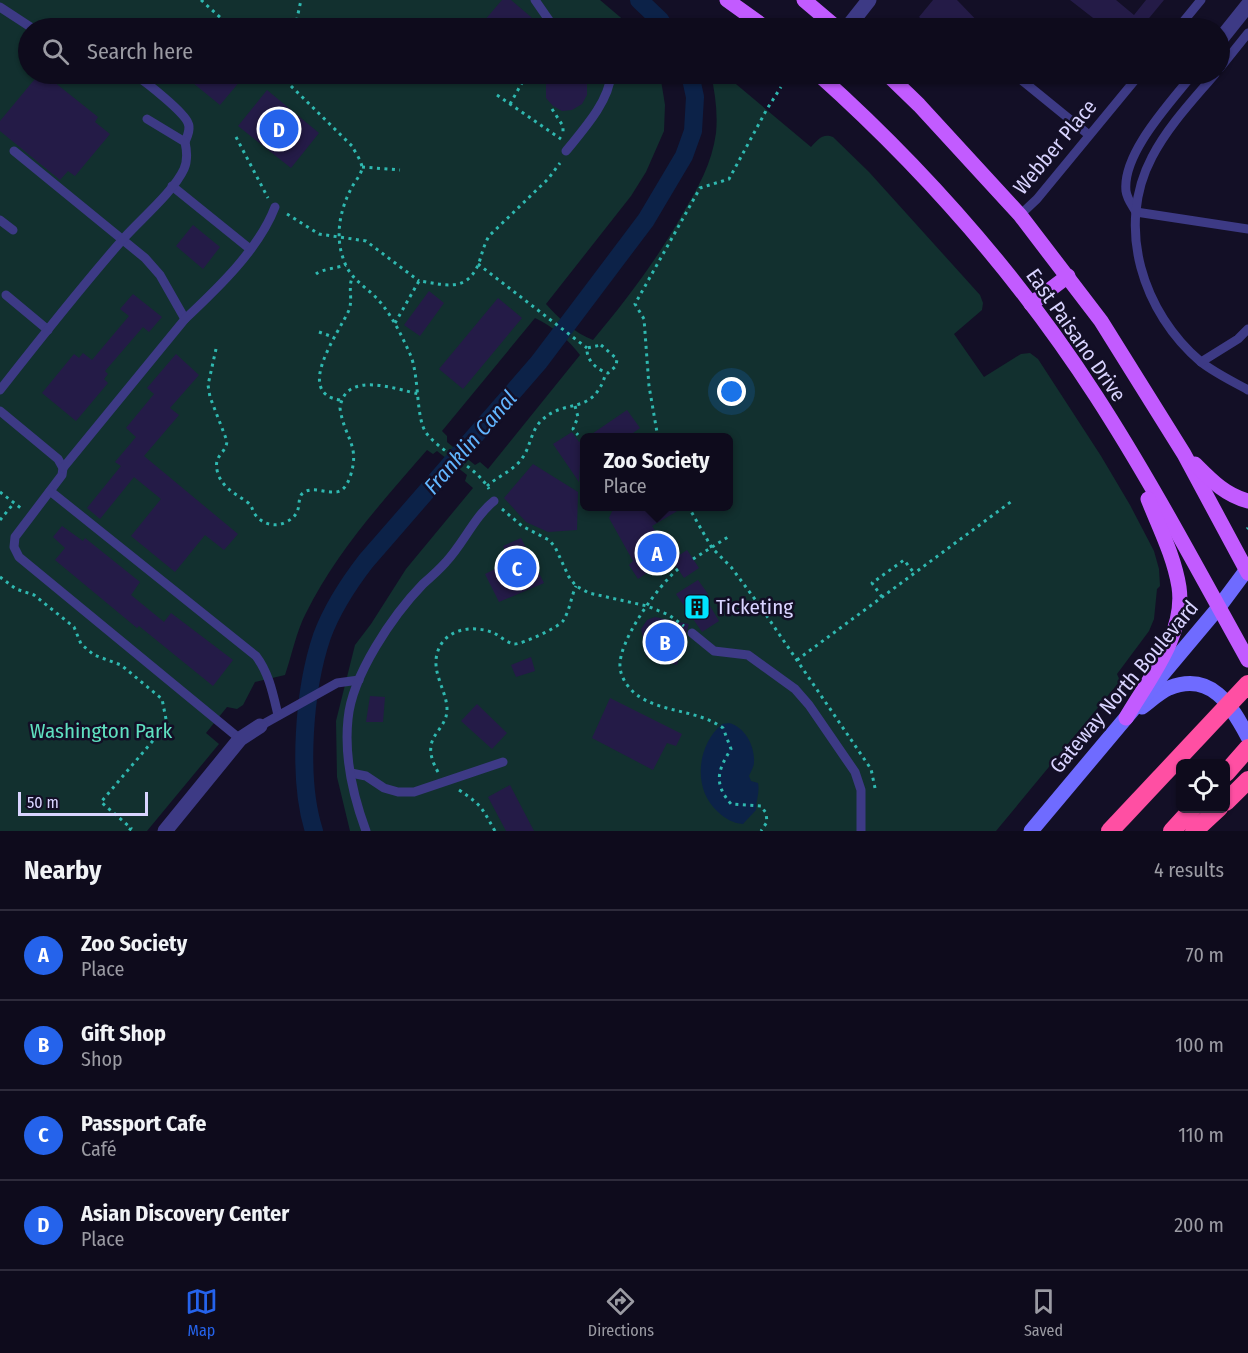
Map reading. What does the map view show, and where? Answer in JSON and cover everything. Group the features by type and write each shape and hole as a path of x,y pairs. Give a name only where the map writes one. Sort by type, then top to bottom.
{"highway":[{"path":"1110,831 1248,684"},
{"path":"1230,768 1248,748"},
{"path":"1230,798 1248,780"},
{"path":"1172,831 1188,813"},
{"path":"1194,831 1214,813"}],"main road":[{"path":"727,0 752,18"},
{"path":"804,0 825,18"},
{"name":"East Paisano Drive","path":"829,84 857,108 944,197 1031,304 1096,397 1142,472 1248,660"},
{"name":"East Paisano Drive","path":"897,84 1020,215 1068,276 1126,359 1184,454 1247,571"},
{"path":"1031,304 1068,276"},
{"path":"1184,454 1218,486 1234,497 1248,501"},
{"path":"1126,718 1173,633 1179,606 1179,588 1173,562 1148,499 1142,472"},
{"name":"Gateway North Boulevard","path":"1031,831 1247,571"},
{"path":"1126,718 1169,688 1191,683 1207,686 1219,693 1236,714 1248,736"}],"street":[{"path":"855,18 869,0"},
{"path":"1230,28 1248,5"},
{"path":"165,831 240,739 260,726"}],"lane":[{"path":"535,0 550,18"},
{"path":"1186,18 1201,0"},
{"path":"0,7 18,19"},
{"path":"1230,56 1248,33"},
{"path":"0,390 123,239 172,186 184,169 188,154 185,142 189,129 188,123 181,112 146,84"},
{"path":"566,152 602,101 608,84"},
{"path":"1026,84 1089,135"},
{"name":"Webber Place","path":"1020,215 1037,199 1132,84"},
{"path":"1136,212 1126,190 1133,157 1145,135 1185,84"},
{"path":"1207,84 1167,133 1152,158 1144,177 1136,212 1135,237 1140,270 1152,301 1175,336 1202,362 1248,390"},
{"path":"147,119 185,142"},
{"path":"14,151 145,258 160,275 185,319"},
{"path":"172,186 250,249"},
{"path":"240,739 19,557 14,547 15,537 62,476 63,468 185,319 208,297 260,238 275,207"},
{"path":"1136,212 1248,229"},
{"path":"0,220 13,230"},
{"path":"6,295 48,330"},
{"path":"1202,362 1238,339 1248,329"},
{"path":"1238,339 1248,336"},
{"path":"0,411 58,459 63,468"},
{"path":"50,491 255,656 262,665 281,713"},
{"path":"366,831 355,802 347,750 348,717 359,680 377,643 400,612 423,584 448,560 484,509 494,501"},
{"path":"692,633 714,651 748,656 795,689 809,705 855,772 861,790 861,831"},
{"path":"260,726 337,683 359,680"},
{"path":"351,773 366,776 384,788 398,792 414,792 503,762"}],"path":[{"path":"201,0 221,18"},
{"path":"297,18 301,0"},
{"path":"289,84 352,146 359,159 362,167 344,207 338,236 343,259 352,278 376,298 395,323 412,357 424,429 480,478"},
{"path":"510,104 521,84"},
{"path":"657,433 649,386 644,319 635,304 700,188 729,179 766,109 781,87"},
{"path":"497,95 563,140 563,126 552,109"},
{"path":"236,137 266,196 275,207 319,234 366,241 419,281 442,286 458,285 469,277 478,264 482,247 489,236 548,179 566,152"},
{"path":"362,167 400,170"},
{"path":"478,264 587,348 591,362 606,373"},
{"path":"316,274 323,270 333,270 346,265"},
{"path":"341,400 332,399 326,394 321,387 319,377 321,364 333,337 350,308 349,286 352,278"},
{"path":"395,323 419,281"},
{"path":"319,332 333,337"},
{"path":"487,486 520,461 540,421 554,412 585,402 598,392 606,373 616,366 615,356 601,345 587,348"},
{"path":"216,349 208,385 210,397 227,441 226,447 218,455 216,463 218,475 224,485 250,505 258,518 268,524 285,523 296,516 304,492 313,490 336,493 348,482 355,462 354,450 341,415 341,400 349,391 360,385 374,385 419,394"},
{"path":"575,406 578,417 573,429 578,435"},
{"path":"0,492 31,515"},
{"path":"494,501 522,526 549,540 555,547 569,578 576,586 589,593 647,606 679,621 692,633"},
{"path":"797,660 1012,501"},
{"path":"0,520 15,503"},
{"path":"690,511 712,548 731,567 871,769 876,793"},
{"path":"693,559 728,537"},
{"path":"882,597 872,583 904,560 914,573"},
{"path":"678,569 647,606 623,650 620,660 622,676 639,697 688,712 723,728 731,745 720,767 720,785 731,804 761,806 766,813 767,822 760,831"},
{"path":"0,577 16,589 34,595 74,627 81,644 94,655 121,665 162,699 167,724 101,802 131,828 129,831"},
{"path":"495,831 487,814 477,802 445,781 433,761 430,747 446,716 447,708 436,668 437,654 448,636 458,630 477,629 493,633 513,644 522,643 556,627 562,622 576,586"}],"green space":[{"name":"Washington Park","path":"0,0 600,0 621,18 18,18 18,84 662,84 665,105 664,131 646,172 631,196 546,304 567,325 593,340 652,263 699,185 708,165 716,133 716,103 713,84 736,84 811,147 823,137 833,137 869,172 980,295 983,303 982,310 954,334 984,377 1021,354 1030,353 1038,359 1130,505 1154,551 1159,569 1160,586 1157,589 1154,619 1149,631 1117,674 1120,681 996,831 350,831 337,777 336,721 355,645 406,569 473,488 465,481 467,475 437,451 433,454 427,450 361,528 331,569 303,620 285,675 255,682 243,705 237,709 227,707 206,733 219,744 147,831 0,831","holes":["535,318 548,325 571,344 580,355 488,469 480,462 475,465 447,442 447,436 442,431"]}],"water":[{"path":"729,723 740,729 751,744 754,762 749,776 751,781 758,783 756,810 743,824 729,820 718,812 704,792 701,780 701,767 707,743 722,724"}],"building":[{"path":"502,0 511,0 531,18 487,18"},
{"path":"933,0 957,0 974,18 920,18"},
{"path":"1070,0 1116,0 1134,15 1146,0 1164,0 1149,18 1093,18"},
{"path":"31,84 57,84 98,117 95,122 110,134 75,176 68,171 60,180 0,131 0,121"},
{"path":"194,84 238,84 220,105"},
{"path":"546,84 587,84 587,95 582,104 572,110 562,111 546,98"},
{"path":"267,90 319,133 291,168 238,126"},
{"path":"193,225 220,247 203,269 176,246"},
{"path":"429,291 444,303 420,336 404,325"},
{"path":"133,294 162,317 149,332 143,327 105,371 108,374 104,379 108,383 76,421 42,393 74,354 79,358 83,353 92,360 129,316 120,309"},
{"path":"498,298 522,318 463,389 439,369"},
{"path":"176,354 199,375 170,408 179,415 144,456 238,534 224,550 205,535 175,572 131,536 161,499 134,477 100,519 87,508 121,466 115,462 136,437 126,428 154,394 147,388"},
{"path":"627,410 640,428 633,433 593,433"},
{"path":"572,432 580,441 579,482 553,444"},
{"path":"533,464 578,492 577,530 548,532 526,522 504,498"},
{"path":"612,511 677,511 652,526 671,556 638,579 629,565 633,561 609,518"},
{"path":"62,526 83,541 85,538 140,582 131,595 164,622 171,613 233,660 213,686 139,626 137,628 55,560 65,548 53,537"},
{"path":"521,538 544,583 499,602 485,574 509,562 503,546"},
{"path":"687,550 699,568 684,578 672,560"},
{"name":"Ticketing","path":"698,580 708,594 704,596 719,621 702,632 676,594"},
{"path":"655,617 689,624 677,665 646,656 649,644 643,639 641,629 647,620"},
{"path":"531,657 535,671 516,677 511,665"},
{"path":"370,696 385,697 383,722 366,722"},
{"path":"610,698 682,734 676,746 667,743 653,770 592,738"},
{"path":"477,704 507,733 492,749 461,721"},
{"path":"510,785 534,831 506,831 488,797"}],"waterway":[{"name":"Franklin Canal","path":"639,0 658,18"},
{"name":"Franklin Canal","path":"314,831 309,810 304,760 307,707 316,657 331,616 347,587 366,561 539,362 646,220 684,156 693,131 695,97 692,84"}],"place":[{"name":"Asian Discovery Center","path":"279,129"},
{"name":"Zoo Society","path":"657,553"},
{"name":"Passport Cafe","path":"517,568"},
{"name":"Ticketing","path":"697,607"},
{"name":"Gift Shop","path":"665,642"}]}
